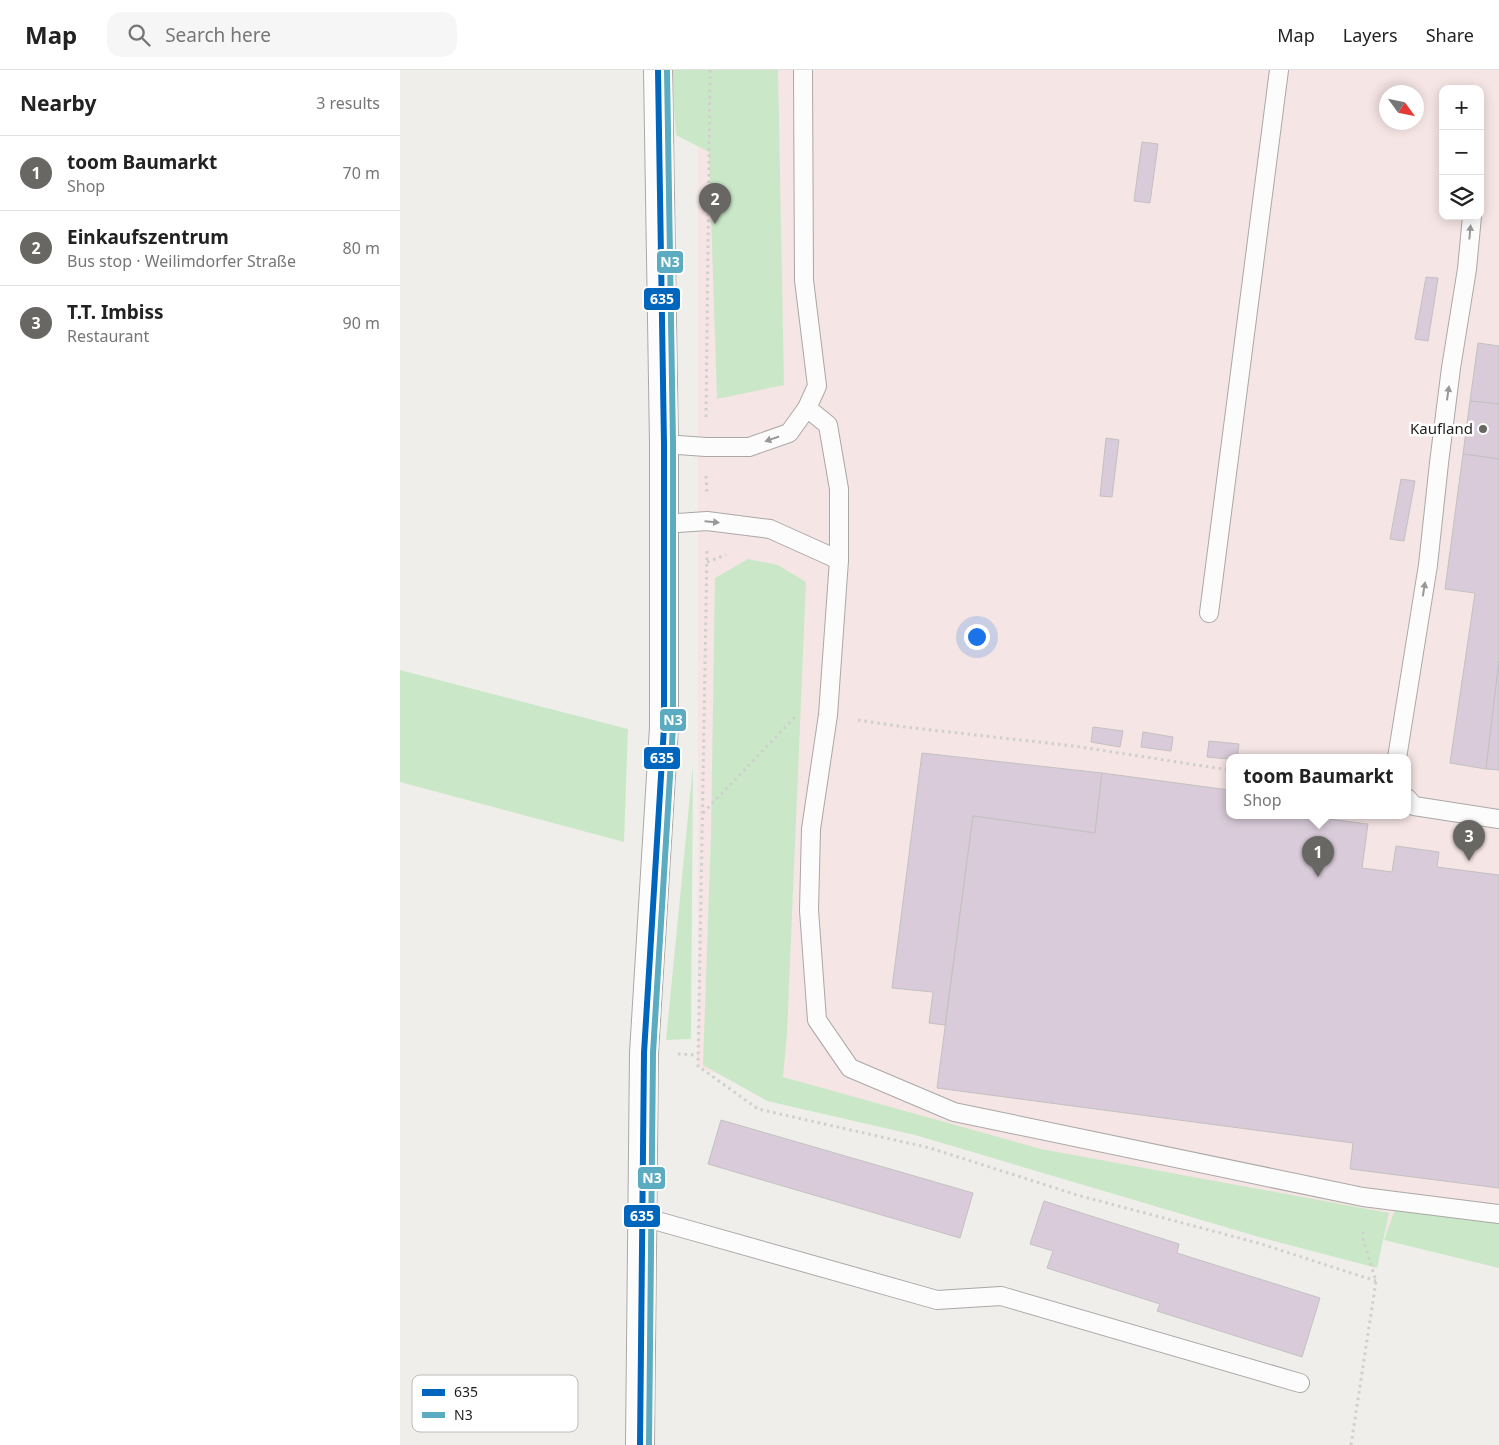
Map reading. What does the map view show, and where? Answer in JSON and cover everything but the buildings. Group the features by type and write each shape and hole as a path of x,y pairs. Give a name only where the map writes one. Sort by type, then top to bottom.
{"main road":[{"path":"640,1445 644,1053 664,727 664,444 658,70"}],"lane":[{"path":"664,444 706,447 749,447 789,433 807,408 817,386 804,280 803,70"},
{"path":"1208,613 1279,70"},
{"path":"1398,754 1428,565 1451,368 1467,269 1472,220"},
{"path":"807,408 828,425 839,489 839,560 828,715 811,829 810,910 817,1020 850,1068 954,1112 1363,1197 1499,1214"},
{"path":"663,524 707,521 770,529 839,560"},
{"path":"1411,803 1414,806 1499,819"},
{"path":"643,1217 937,1300 1001,1296 1300,1383"}],"path":[{"path":"710,70 706,447 707,562 698,1066 758,1109 930,1148 1077,1195 1258,1243 1376,1281"},
{"path":"707,562 732,553"},
{"path":"702,814 798,714"},
{"path":"828,715 905,727 1074,746 1226,770"},
{"path":"1351,1445 1376,1281 1363,1239"}],"shaded area":[{"path":"698,70 1499,70 1499,1252 1104,1186 698,1068"}],"green space":[{"path":"671,70 778,70 784,385 717,399 709,152 676,135"},
{"path":"748,559 778,565 806,582 787,1034 783,1077 1041,1149 1389,1213 1377,1268 1259,1237 915,1135 767,1101 703,1065 711,834 715,578"},
{"path":"400,670 628,729 624,842 400,782"},
{"path":"693,765 691,1039 666,1040"},
{"path":"1398,1201 1499,1214 1499,1268 1384,1240"}],"transit line":[{"name":"635","path":"640,1445 644,1053 664,727 664,444 658,70"},
{"name":"N3","path":"649,1445 653,1053 673,727 673,444 667,70"}],"place":[{"name":"Einkaufszentrum","path":"715,224"},
{"name":"Kaufland","path":"1483,429"},
{"name":"T.T. Imbiss","path":"1469,861"},
{"name":"toom Baumarkt","path":"1318,877"}]}
